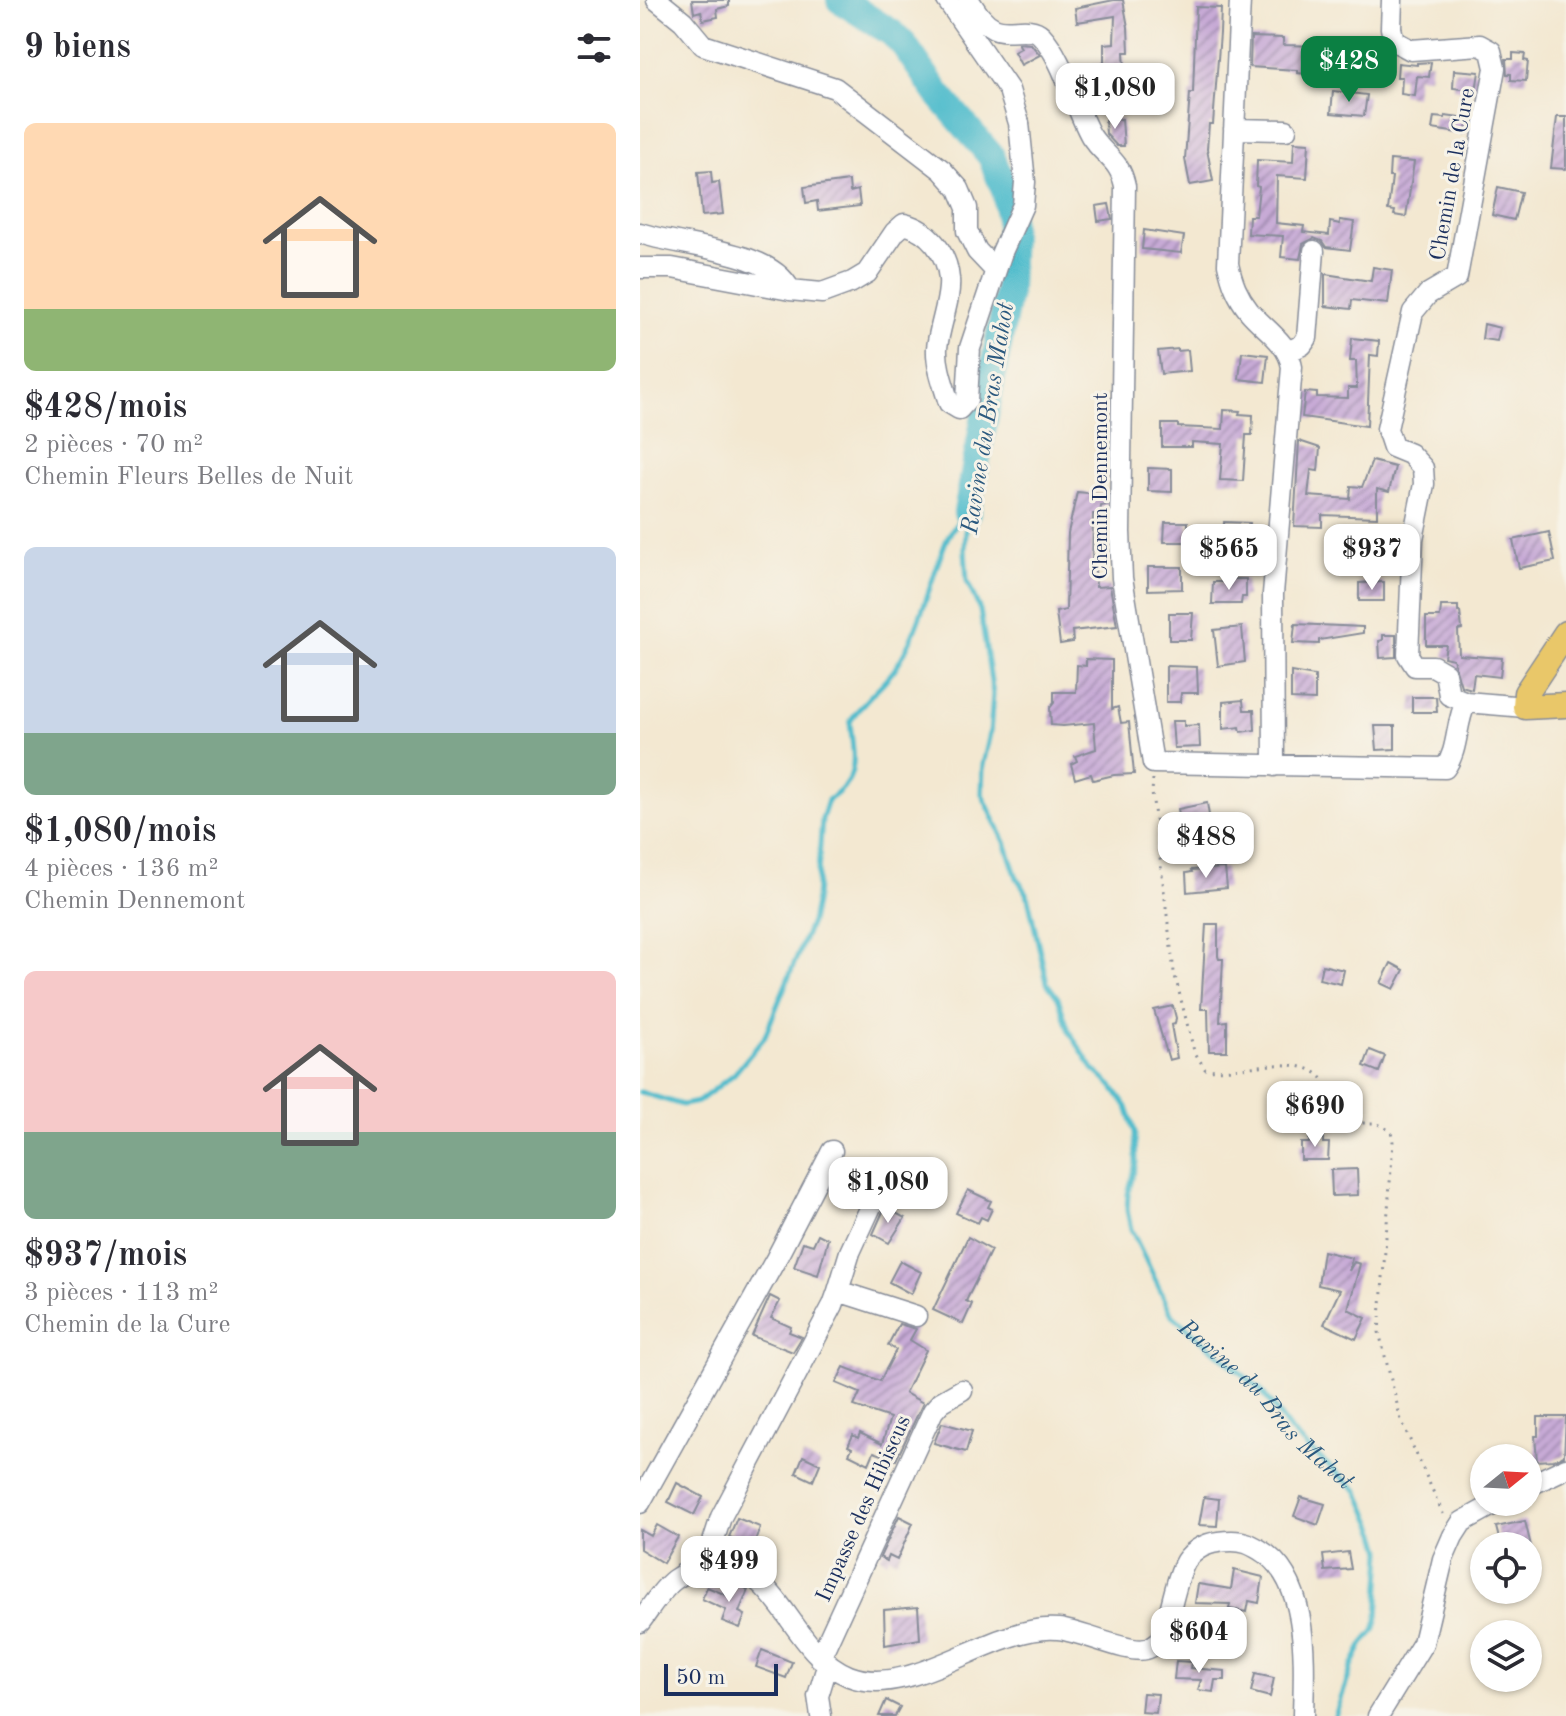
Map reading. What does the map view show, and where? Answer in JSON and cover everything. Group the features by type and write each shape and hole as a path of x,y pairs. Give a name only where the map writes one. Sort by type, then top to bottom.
{"main road":[{"path":"1566,633 1526,693 1525,707 1566,705"}],"street":[{"path":"657,0 683,21 703,45 835,88 850,97 942,170 959,189 967,208 967,231 977,251 999,261"},
{"path":"640,268 672,268 822,293 867,273 904,224 920,228 933,240 949,279 937,351 949,403 959,409 967,400 970,348 999,261 1023,205 1024,155 1009,90 947,0"},
{"name":"Chemin Dennemont","path":"969,0 979,16 995,29 1015,32 1033,30 1040,34 1050,47 1091,136 1123,174 1122,578 1153,763"},
{"path":"1240,0 1228,264 1233,288 1249,311 1288,352 1292,367 1273,594 1274,766"},
{"name":"Chemin de la Cure","path":"1392,0 1394,41 1411,50 1480,45 1491,51 1495,68 1457,277 1428,294 1413,312 1387,429 1393,447 1410,454 1423,468 1424,484 1413,539 1408,655 1415,666 1433,666 1445,673 1449,695 1466,702"},
{"path":"1234,129 1286,130"},
{"path":"640,233 749,259 778,272 790,290"},
{"path":"1288,352 1302,345 1307,338 1314,251"},
{"path":"1153,763 1445,768 1452,758 1459,716 1466,702 1525,707"},
{"path":"640,1503 776,1259 832,1151"},
{"path":"706,1564 721,1517 833,1305 850,1252 873,1202"},
{"path":"838,1291 916,1316"},
{"name":"Impasse des Hibiscus","path":"821,1716 818,1696 824,1660 926,1424 941,1402 962,1390"},
{"path":"1542,1479 1566,1468"},
{"path":"1378,1716 1423,1643 1443,1559 1462,1522 1473,1516"},
{"path":"640,1622 673,1581 706,1564 733,1568 757,1580 824,1660 848,1676 872,1682 900,1678 1032,1629 1057,1629 1134,1650 1147,1649 1161,1640 1187,1559 1212,1541 1244,1541 1274,1558 1290,1586 1300,1619 1304,1654 1303,1716"}],"path":[{"path":"1153,763 1152,793 1174,972 1194,1051 1205,1069 1221,1071 1304,1065 1324,1079 1333,1109 1341,1123 1376,1123 1391,1131 1393,1142 1379,1332 1401,1420 1453,1536"}],"building":[{"path":"692,0 729,0 729,6 717,9 718,17 703,20 701,11 694,13"},
{"path":"1123,0 1128,27 1129,52 1124,52 1126,86 1130,86 1132,109 1115,110 1114,85 1087,88 1084,66 1104,63 1104,44 1114,43 1115,16 1077,22 1075,8"},
{"path":"1196,7 1221,8 1213,124 1209,124 1207,149 1213,181 1190,185 1185,159 1190,93 1193,93"},
{"path":"1251,37 1283,38 1283,45 1321,46 1318,75 1297,73 1297,70 1250,67"},
{"path":"1018,43 1031,44 1040,55 1021,65 1014,52 1021,48"},
{"path":"1513,53 1525,54 1524,60 1528,61 1526,81 1511,80 1511,74 1507,74 1506,59 1513,59"},
{"path":"1431,62 1429,77 1417,76 1415,96 1401,94 1402,77 1397,77 1398,63 1417,65"},
{"path":"1454,70 1479,72 1476,91 1453,88"},
{"path":"1333,91 1367,95 1364,116 1331,113"},
{"path":"1434,117 1468,119 1465,134 1432,129"},
{"path":"1557,117 1566,117 1566,169 1551,168"},
{"path":"1122,119 1124,146 1117,146 1106,134 1105,120"},
{"path":"1294,142 1309,143 1307,178 1277,176 1276,223 1304,226 1303,232 1329,235 1330,222 1354,222 1350,250 1326,247 1314,238 1303,244 1300,259 1281,257 1283,236 1248,234 1249,216 1256,216 1259,187 1256,186 1257,160 1293,162"},
{"path":"1390,160 1414,162 1406,217 1394,215 1395,211 1388,210 1392,177 1389,177"},
{"path":"711,171 712,183 719,182 723,214 702,216 698,172"},
{"path":"849,181 850,192 858,190 860,206 818,211 817,201 806,203 804,187"},
{"path":"1498,187 1521,192 1514,220 1492,215"},
{"path":"1109,204 1112,219 1098,221 1096,206"},
{"path":"1144,230 1184,236 1181,253 1142,249"},
{"path":"1373,267 1392,270 1388,304 1352,300 1351,309 1325,306 1325,274 1371,281"},
{"path":"1484,324 1500,328 1497,341 1482,339"},
{"path":"1352,338 1379,341 1378,356 1370,355 1367,426 1302,417 1305,392 1317,393 1317,397 1348,398 1348,388 1357,388 1356,361 1350,361"},
{"path":"1188,350 1190,371 1161,374 1158,351"},
{"path":"1242,352 1268,355 1265,382 1239,379"},
{"path":"1224,410 1253,415 1252,435 1246,435 1243,481 1220,480 1223,444 1192,442 1192,447 1162,447 1162,424 1223,429"},
{"path":"1299,441 1320,448 1318,471 1311,470 1308,496 1350,499 1351,486 1362,487 1372,461 1395,467 1389,492 1377,489 1377,517 1322,515 1322,527 1294,526"},
{"path":"1148,468 1172,469 1172,492 1148,491"},
{"path":"1077,492 1108,495 1107,505 1101,506 1100,514 1093,514 1092,570 1095,570 1096,587 1110,586 1117,626 1072,631 1073,642 1060,644 1056,612 1066,610 1068,533"},
{"path":"1165,522 1188,522 1188,542 1164,542"},
{"path":"1224,522 1250,523 1247,547 1223,546"},
{"path":"1549,532 1555,561 1519,568 1513,540"},
{"path":"1148,567 1182,567 1182,589 1148,590"},
{"path":"1227,579 1246,579 1246,597 1242,597 1241,604 1212,604 1213,582 1228,582"},
{"path":"1384,582 1384,601 1359,601 1359,583"},
{"path":"1441,606 1458,606 1462,629 1458,630 1459,655 1502,658 1500,677 1474,674 1472,689 1461,686 1453,659 1444,657 1446,645 1426,645 1426,617 1440,617"},
{"path":"1169,613 1193,613 1191,640 1169,640"},
{"path":"1295,624 1363,627 1363,633 1319,640 1319,644 1293,643"},
{"path":"1242,627 1245,662 1218,666 1214,630"},
{"path":"1383,635 1396,635 1396,657 1380,658 1379,641 1383,640"},
{"path":"1086,659 1112,660 1112,709 1118,707 1121,723 1129,722 1134,774 1093,780 1091,774 1075,779 1071,764 1077,761 1075,756 1096,749 1094,723 1051,725 1050,708 1054,703 1054,692 1076,692 1077,665 1086,666"},
{"path":"1166,666 1197,667 1198,693 1181,693 1180,702 1166,702"},
{"path":"1291,672 1315,676 1315,700 1291,699"},
{"path":"1412,697 1436,697 1437,712 1412,712"},
{"path":"1243,700 1244,710 1254,710 1255,730 1241,732 1240,727 1223,729 1223,702"},
{"path":"1172,721 1184,721 1184,726 1199,725 1200,747 1174,748"},
{"path":"1375,726 1395,726 1395,749 1377,750"},
{"path":"1207,803 1211,828 1182,833 1178,809"},
{"path":"1225,868 1227,888 1187,892 1186,873"},
{"path":"1206,924 1218,924 1218,956 1223,959 1220,1022 1227,1021 1227,1051 1209,1051 1208,1009 1201,1009"},
{"path":"1391,963 1404,970 1394,989 1381,983"},
{"path":"1322,965 1344,970 1341,984 1319,979"},
{"path":"1173,1006 1176,1018 1175,1024 1171,1025 1177,1058 1169,1060 1154,1010"},
{"path":"1370,1050 1385,1056 1379,1072 1364,1066"},
{"path":"1309,1134 1323,1134 1323,1143 1329,1143 1328,1160 1301,1160 1301,1143 1309,1143"},
{"path":"1357,1169 1358,1195 1332,1196 1331,1170"},
{"path":"968,1190 991,1201 988,1207 992,1209 987,1220 981,1217 978,1223 956,1213"},
{"path":"885,1207 905,1218 889,1243 873,1234"},
{"path":"818,1234 828,1239 818,1275 794,1267 803,1242 813,1245"},
{"path":"968,1237 991,1250 966,1301 972,1304 963,1324 933,1310"},
{"path":"1323,1251 1352,1258 1349,1271 1354,1262 1360,1264 1348,1309 1366,1318 1356,1339 1324,1324 1340,1290 1318,1285"},
{"path":"900,1261 921,1272 911,1294 889,1282"},
{"path":"770,1296 780,1301 771,1318 791,1327 789,1332 802,1337 793,1352 752,1336"},
{"path":"899,1324 916,1329 910,1340 926,1350 905,1393 923,1403 896,1460 874,1452 869,1464 849,1454 852,1448 848,1446 853,1435 858,1438 860,1433 882,1444 890,1418 854,1406 860,1393 836,1383 844,1367 880,1381 896,1350 888,1345"},
{"path":"1538,1417 1566,1417 1564,1456 1542,1461 1542,1444 1536,1444 1535,1436 1538,1436"},
{"path":"942,1423 972,1431 966,1452 934,1443"},
{"path":"803,1456 820,1464 813,1481 796,1473"},
{"path":"677,1483 703,1497 694,1515 668,1502"},
{"path":"1204,1497 1219,1499 1217,1526 1199,1525"},
{"path":"1301,1497 1325,1504 1318,1525 1294,1516"},
{"path":"899,1516 913,1523 897,1560 889,1556 887,1561 880,1557"},
{"path":"737,1518 760,1527 754,1545 729,1537"},
{"path":"1525,1521 1528,1532 1497,1532 1496,1527"},
{"path":"657,1525 678,1537 663,1563 640,1549 640,1530 651,1536"},
{"path":"1348,1552 1351,1569 1325,1571 1323,1555"},
{"path":"1234,1570 1263,1577 1259,1603 1249,1601 1247,1612 1229,1609 1230,1604 1195,1603 1198,1584 1231,1589"},
{"path":"738,1584 748,1590 739,1612 745,1615 740,1628 722,1621 726,1610 702,1599 707,1587 731,1597"},
{"path":"918,1607 920,1639 885,1645 884,1610"},
{"path":"762,1650 792,1662 786,1678 756,1667"},
{"path":"1176,1661 1191,1662 1190,1668 1225,1671 1225,1680 1215,1680 1213,1692 1198,1690 1201,1680 1174,1679"},
{"path":"1255,1674 1274,1678 1270,1697 1251,1692"},
{"path":"1143,1693 1158,1694 1156,1713 1141,1712"},
{"path":"886,1700 900,1707 895,1716 879,1716"}],"waterway":[{"name":"Ravine du Bras Mahot","path":"840,0 892,33 904,45 938,94 991,156 1006,193 1010,226 1008,292 967,512"},
{"name":"Ravine du Bras Mahot","path":"967,512 967,581 980,610 993,694 982,794 1005,842 1017,878 1027,893 1047,983 1058,998 1069,1031 1093,1069 1112,1086 1127,1107 1135,1132 1136,1163 1127,1210 1131,1229 1172,1315 1261,1390 1290,1430 1358,1491 1377,1533 1382,1551 1378,1617 1374,1631 1353,1664 1335,1716"},
{"path":"640,1092 682,1105 698,1102 734,1074 764,1038 811,922 816,898 822,819 828,800 846,784 853,766 850,722 902,657 916,627 947,538 966,513"}]}
